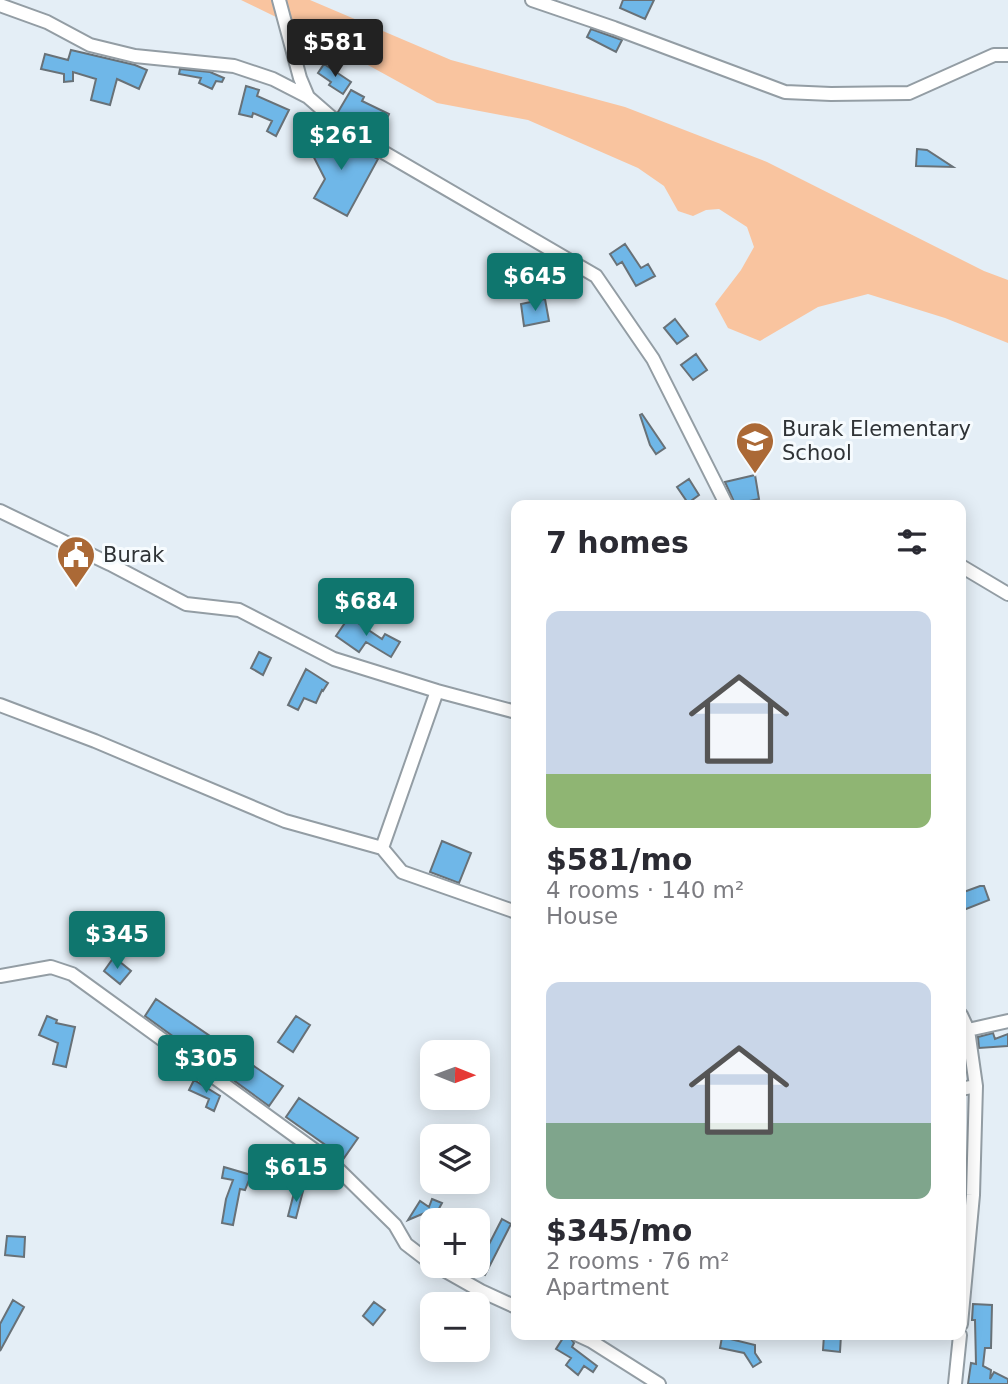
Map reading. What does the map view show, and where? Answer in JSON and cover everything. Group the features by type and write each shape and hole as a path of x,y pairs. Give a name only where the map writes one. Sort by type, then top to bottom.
{"street":[{"path":"279,0 300,78 308,97"},
{"path":"532,0 614,27 785,92 909,93 994,55 1008,55"},
{"path":"0,5 47,22 90,45 135,56 233,66 273,79 308,97 347,131 596,276 653,359 724,500"},
{"path":"0,511 186,604 239,610 334,659 511,711"},
{"path":"966,569 1008,594"},
{"path":"382,848 438,691"},
{"path":"0,705 95,741 285,821 382,848 402,872 511,910"},
{"path":"0,976 51,967 72,974 331,1162 396,1225 406,1244 420,1254"},
{"path":"968,1030 1008,1021"},
{"path":"966,1026 976,1086 973,1195 966,1270"},
{"path":"966,1088 976,1086"},
{"path":"458,1278 511,1305"},
{"path":"589,1340 659,1384"},
{"path":"955,1384 959,1340"}],"shaded area":[{"path":"241,0 310,0 451,60 625,107 767,162 984,271 1008,280 1008,343 945,318 868,294 818,307 760,341 728,328 715,304 741,270 754,247 747,227 719,209 706,210 693,216 678,211 664,186 638,168 528,120 437,103 317,37"}],"building":[{"path":"623,0 654,0 645,19 620,8"},
{"path":"591,29 622,40 616,52 587,37"},
{"path":"71,50 147,70 139,89 117,79 110,105 91,100 96,79 73,72 73,81 64,82 64,74 41,69 45,54 68,60"},
{"path":"324,64 351,82 343,94 329,85 331,82 318,73"},
{"path":"180,69 210,72 224,78 222,82 216,81 212,89 199,83 201,78 179,74"},
{"path":"246,86 259,90 257,96 289,110 276,136 267,131 272,121 253,113 252,117 239,114"},
{"path":"351,90 364,97 362,101 389,114 381,132 347,117 346,119 338,112"},
{"path":"328,132 378,159 347,216 314,198 325,179 305,140 318,148"},
{"path":"917,149 927,150 953,167 916,166"},
{"path":"625,244 641,268 648,264 655,276 636,286 622,262 617,265 610,254"},
{"path":"545,299 549,321 524,326 521,304"},
{"path":"675,319 688,336 677,344 664,328"},
{"path":"696,354 707,370 693,380 681,365"},
{"path":"642,414 665,448 656,454 650,445 640,415"},
{"path":"755,475 759,499 733,500 725,482"},
{"path":"689,479 699,495 692,500 686,500 677,487"},
{"path":"349,617 382,639 385,634 400,642 391,657 366,642 359,652 336,636"},
{"path":"259,652 271,658 263,675 251,668"},
{"path":"306,669 328,683 316,703 304,698 298,710 288,705"},
{"path":"442,841 471,853 459,883 430,872"},
{"path":"984,886 989,900 966,909 966,891"},
{"path":"114,957 131,971 120,984 104,971"},
{"path":"156,999 283,1086 269,1106 145,1016"},
{"path":"47,1016 57,1020 56,1023 75,1027 66,1067 53,1064 58,1043 39,1035"},
{"path":"296,1016 310,1025 293,1052 278,1042"},
{"path":"993,1033 995,1039 1008,1034 1008,1046 979,1048 978,1037"},
{"path":"194,1080 220,1096 214,1111 206,1107 209,1099 189,1090"},
{"path":"299,1098 358,1138 344,1158 286,1117"},
{"path":"224,1167 251,1175 245,1190 240,1189 233,1225 222,1223 233,1180 222,1178"},
{"path":"295,1189 303,1191 296,1218 288,1216"},
{"path":"432,1199 442,1203 439,1208 420,1208 420,1215 408,1220 420,1201 429,1207"},
{"path":"502,1219 511,1224 490,1265 490,1242"},
{"path":"7,1236 25,1237 24,1257 5,1255"},
{"path":"13,1300 24,1307 0,1351 0,1324"},
{"path":"374,1302 385,1310 373,1325 363,1316"},
{"path":"973,1304 992,1305 991,1348 985,1348 983,1366 991,1370 990,1379 994,1372 1008,1379 1008,1384 968,1384 971,1363 976,1364"},
{"path":"562,1340 572,1340 572,1347 597,1366 593,1372 584,1366 578,1375 566,1365 571,1358 556,1349"},
{"path":"721,1340 755,1345 755,1353 761,1362 753,1367 744,1353 720,1348"},
{"path":"824,1340 841,1340 840,1352 823,1350"}],"place":[{"name":"Burak Elementary School","path":"755,475"},
{"name":"Burak","path":"76,589"}]}
